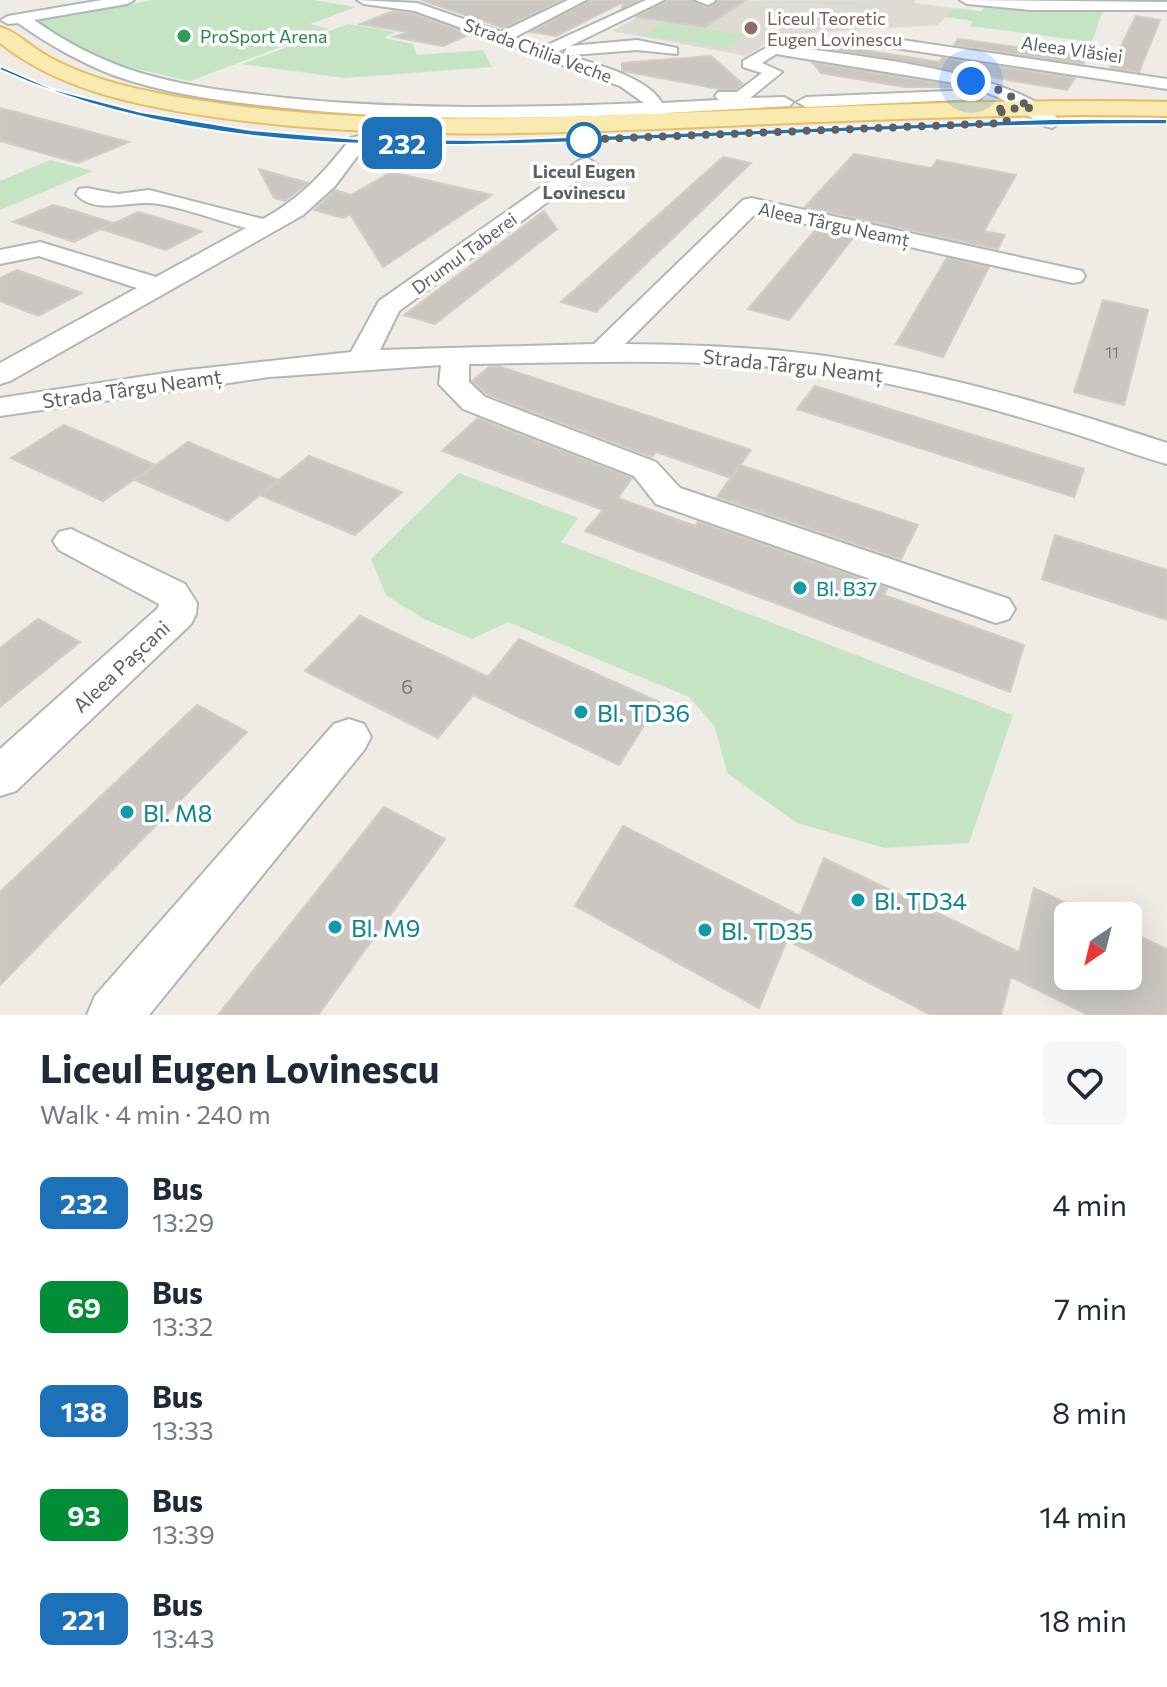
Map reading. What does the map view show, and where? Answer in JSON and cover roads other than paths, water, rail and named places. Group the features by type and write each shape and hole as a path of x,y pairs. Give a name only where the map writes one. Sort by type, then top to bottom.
{"main road":[{"path":"0,33 32,57 46,82 178,122 275,135 355,125"},
{"path":"46,82 86,82 203,108 355,125 489,135 1002,109"},
{"path":"544,134 656,109 1002,109 1042,115 1167,122"},
{"path":"1042,115 1167,109"}],"street":[{"path":"0,21 93,2 127,0"},
{"name":"Strada Chilia Veche","path":"364,0 417,7 637,86 656,109"},
{"path":"417,7 436,0"},
{"path":"503,37 579,0"},
{"path":"548,53 657,0"},
{"path":"702,0 708,1"},
{"path":"967,0 1031,6 1167,6"},
{"path":"21,18 61,48 117,72 355,125 452,115 784,102"},
{"path":"881,42 1167,84"},
{"path":"548,53 637,45 671,51"},
{"path":"656,109 741,97 774,72 749,64 770,49 959,78 1002,109"},
{"path":"806,102 1002,109"},
{"path":"0,375 295,210 328,182 355,125"},
{"name":"Drumul Taberei","path":"361,360 388,307 587,164"},
{"path":"87,194 118,201 149,196 268,227"},
{"name":"Aleea Târgu Neamț","path":"603,351 751,205 1073,276"},
{"path":"0,257 40,249 161,287"},
{"path":"0,349 29,360 76,395"},
{"name":"Strada Târgu Neamț","path":"0,407 361,360 603,351 760,358 889,375 1047,414 1167,454"},
{"path":"455,356 454,384 474,403 645,469 668,496 996,609"},
{"name":"Aleea Pașcani","path":"0,777 177,614 178,603 172,594 71,541"},
{"path":"114,1015 349,737"}],"place":[{"name":"Liceul Teoretic Eugen Lovinescu","path":"751,28"},
{"name":"ProSport Arena","path":"184,36"},
{"name":"Liceul Eugen Lovinescu","path":"584,140"},
{"name":"Bl. B37","path":"800,588"},
{"name":"Bl. TD36","path":"581,712"},
{"name":"Bl. M8","path":"127,812"},
{"name":"Bl. TD34","path":"858,900"},
{"name":"Bl. M9","path":"335,927"},
{"name":"Bl. TD35","path":"705,930"}]}
